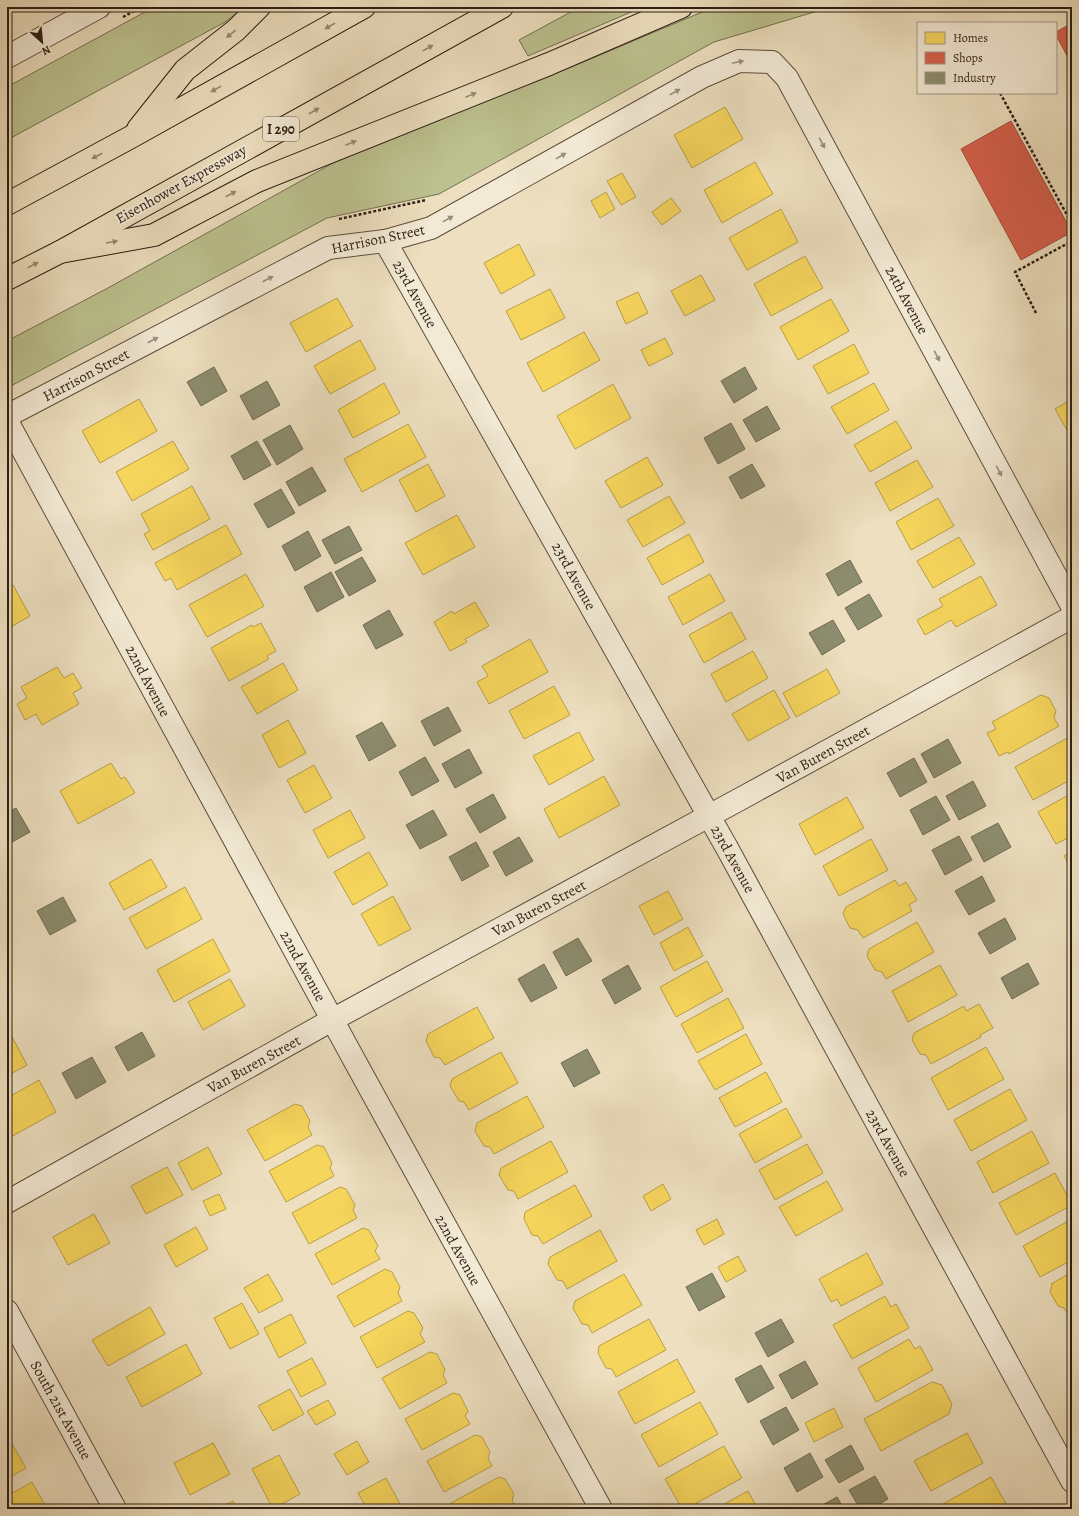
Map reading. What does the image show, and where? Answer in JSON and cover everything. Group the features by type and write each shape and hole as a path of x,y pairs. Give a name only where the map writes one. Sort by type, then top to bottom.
{"highway":[{"path":"131,137 185,70 236,30 259,7"},
{"path":"7,204 131,137 364,7"},
{"name":"Eisenhower Expressway","path":"7,279 60,252 502,7"},
{"path":"60,252 154,235 257,181 542,67 681,7"}],"street":[{"path":"7,57 99,7"},
{"name":"24th Avenue","path":"702,77 739,61 745,61 772,62 787,78 1072,606"},
{"name":"Harrison Street","path":"7,416 328,248 385,241 431,228 702,77"},
{"name":"23rd Avenue","path":"385,241 709,816 1072,1481"},
{"name":"22nd Avenue","path":"7,421 332,1020 601,1509"},
{"name":"Van Buren Street","path":"7,1202 332,1020 1072,617"},
{"name":"South 21st Avenue","path":"7,1311 116,1509"}],"path":[{"path":"1001,94 1072,224"},
{"path":"1036,313 1015,272 1072,241"}],"green space":[{"path":"154,7 245,7 225,22 7,140 7,87"},
{"path":"580,7 643,7 528,56 519,40"},
{"path":"714,7 831,7 714,42 439,194 327,218 7,388 7,341 106,289 335,162 583,62"}],"building: Homes":[{"path":"725,107 743,139 692,168 674,135"},
{"path":"755,162 773,194 722,223 704,190"},
{"path":"622,173 636,197 621,205 607,181"},
{"path":"606,192 615,209 600,218 591,201"},
{"path":"671,198 681,211 662,225 652,212"},
{"path":"781,209 798,242 747,270 729,238"},
{"path":"519,244 535,275 501,294 484,263"},
{"path":"805,256 823,288 771,316 754,284"},
{"path":"701,275 715,300 685,316 671,291"},
{"path":"550,289 565,318 521,340 506,311"},
{"path":"638,292 648,313 626,324 616,302"},
{"path":"337,298 353,326 306,352 290,323"},
{"path":"831,299 849,331 798,360 780,327"},
{"path":"584,332 600,360 543,392 527,363"},
{"path":"665,338 673,354 649,366 641,350"},
{"path":"360,340 376,369 330,394 314,366"},
{"path":"854,344 869,373 828,394 813,366"},
{"path":"384,383 400,413 353,438 338,410"},
{"path":"874,383 889,410 847,434 831,407"},
{"path":"613,384 631,418 575,449 557,416"},
{"path":"139,399 157,431 100,463 82,431"},
{"path":"1072,399 1072,430 1068,432 1055,409"},
{"path":"896,421 912,448 870,472 854,445"},
{"path":"408,424 426,457 362,492 344,459"},
{"path":"173,441 189,469 132,501 116,472"},
{"path":"647,457 663,485 621,508 605,481"},
{"path":"917,460 933,487 890,511 875,483"},
{"path":"428,464 445,496 416,512 399,480"},
{"path":"192,486 210,519 153,550 144,534 150,531 141,514"},
{"path":"669,496 685,523 643,547 627,520"},
{"path":"938,498 954,526 911,550 896,522"},
{"path":"457,515 475,547 423,575 405,543"},
{"path":"226,525 242,554 177,590 171,578 165,581 155,563"},
{"path":"689,534 704,562 662,585 647,558"},
{"path":"959,537 975,564 933,588 917,561"},
{"path":"246,574 264,606 207,637 189,605"},
{"path":"710,574 725,601 683,625 668,597"},
{"path":"981,576 997,605 956,627 951,620 925,635 917,620 943,606 939,599"},
{"path":"13,585 30,616 7,629 7,588"},
{"path":"475,602 489,626 465,639 467,642 450,651 434,622 452,611 454,614"},
{"path":"731,612 746,639 704,663 689,635"},
{"path":"261,623 276,651 267,656 269,659 229,681 211,648 252,625 253,627"},
{"path":"530,639 548,672 489,704 477,682 488,676 482,666"},
{"path":"753,651 768,678 726,702 711,674"},
{"path":"283,663 298,690 257,714 241,687"},
{"path":"57,667 64,678 73,673 82,688 73,693 79,704 42,725 36,714 25,720 17,704 27,698 21,687"},
{"path":"827,669 840,693 796,717 783,693"},
{"path":"554,686 570,715 524,739 509,711"},
{"path":"774,690 790,718 748,741 732,714"},
{"path":"1041,695 1049,698 1056,711 1054,718 1059,726 1009,754 1008,752 999,756 987,733 996,729 992,722"},
{"path":"288,720 306,753 279,768 262,735"},
{"path":"579,732 594,760 549,785 533,756"},
{"path":"1071,736 1072,779 1033,800 1015,767"},
{"path":"111,763 121,779 125,777 135,793 78,824 60,791"},
{"path":"314,765 332,798 305,813 287,780"},
{"path":"604,776 620,805 559,838 544,809"},
{"path":"1072,793 1072,836 1056,844 1038,812"},
{"path":"847,797 864,828 815,855 799,824"},
{"path":"350,810 365,838 328,858 313,830"},
{"path":"871,839 888,870 839,896 823,866"},
{"path":"1072,851 1072,869 1064,856"},
{"path":"369,852 388,885 353,905 334,872"},
{"path":"151,859 167,887 124,910 109,883"},
{"path":"895,880 899,886 906,882 917,900 909,905 912,911 863,938 858,930 850,928 843,914 846,907"},
{"path":"185,887 202,919 146,949 129,918"},
{"path":"668,891 683,919 654,935 639,906"},
{"path":"393,896 411,929 379,946 361,914"},
{"path":"917,922 934,952 886,979 882,972 875,970 867,956 869,949"},
{"path":"688,927 703,956 674,971 660,943"},
{"path":"213,939 230,971 174,1002 157,970"},
{"path":"707,961 723,991 676,1017 660,987"},
{"path":"940,965 957,995 908,1022 892,991"},
{"path":"230,979 245,1006 203,1030 188,1002"},
{"path":"728,998 744,1028 697,1053 681,1024"},
{"path":"979,1004 993,1028 980,1035 981,1037 931,1064 926,1055 920,1054 912,1040 914,1033 964,1006 966,1011"},
{"path":"477,1007 494,1038 445,1065 440,1058 434,1057 426,1041 428,1034"},
{"path":"10,1033 27,1065 7,1076 7,1035"},
{"path":"746,1034 762,1064 715,1090 698,1061"},
{"path":"986,1047 1004,1079 948,1110 931,1078"},
{"path":"501,1052 518,1083 469,1110 464,1102 459,1101 450,1086 452,1079"},
{"path":"766,1072 782,1102 735,1127 719,1098"},
{"path":"39,1080 56,1112 7,1139 7,1098"},
{"path":"1010,1089 1027,1120 971,1151 954,1120"},
{"path":"527,1096 544,1127 494,1154 490,1147 484,1146 475,1131 477,1123"},
{"path":"295,1104 302,1106 310,1121 308,1127 312,1135 265,1161 247,1130"},
{"path":"786,1108 802,1137 755,1163 739,1134"},
{"path":"1032,1131 1049,1163 993,1193 977,1162"},
{"path":"551,1141 568,1172 518,1199 514,1191 508,1190 499,1175 501,1168"},
{"path":"807,1144 823,1173 775,1200 759,1170"},
{"path":"317,1145 324,1147 332,1163 330,1168 334,1176 286,1202 269,1171"},
{"path":"208,1147 222,1174 192,1190 178,1163"},
{"path":"167,1167 183,1195 146,1214 131,1186"},
{"path":"1055,1173 1072,1205 1016,1235 999,1203"},
{"path":"827,1181 843,1210 796,1236 779,1207"},
{"path":"663,1184 671,1199 651,1211 643,1196"},
{"path":"575,1185 592,1216 543,1244 538,1236 532,1235 524,1219 525,1212"},
{"path":"340,1187 346,1189 355,1205 353,1210 357,1218 309,1244 292,1213"},
{"path":"219,1194 226,1209 210,1216 203,1201"},
{"path":"94,1214 110,1243 68,1265 53,1237"},
{"path":"717,1219 724,1234 704,1245 696,1230"},
{"path":"1072,1219 1072,1260 1040,1277 1023,1246"},
{"path":"196,1227 208,1249 176,1267 164,1245"},
{"path":"363,1228 369,1230 378,1246 375,1251 380,1259 332,1285 315,1254"},
{"path":"600,1230 617,1261 567,1289 563,1281 557,1280 548,1264 550,1257"},
{"path":"867,1253 883,1284 841,1306 837,1299 831,1302 819,1279"},
{"path":"738,1256 746,1271 726,1282 718,1267"},
{"path":"385,1269 392,1272 400,1287 398,1293 402,1301 354,1327 337,1296"},
{"path":"1072,1272 1072,1313 1068,1315 1064,1308 1058,1306 1050,1292 1051,1284"},
{"path":"268,1274 283,1300 259,1313 244,1288"},
{"path":"624,1274 642,1305 592,1333 588,1325 582,1324 573,1308 575,1301"},
{"path":"885,1296 891,1307 896,1304 909,1328 852,1359 833,1325"},
{"path":"242,1303 259,1334 230,1349 214,1318"},
{"path":"150,1307 165,1334 108,1366 92,1340"},
{"path":"408,1311 414,1313 423,1328 420,1334 425,1342 377,1368 360,1337"},
{"path":"291,1314 306,1343 279,1358 264,1328"},
{"path":"649,1319 666,1350 616,1377 612,1369 606,1368 598,1353 599,1346"},
{"path":"909,1339 915,1349 920,1346 933,1370 876,1402 858,1368"},
{"path":"186,1344 202,1374 142,1407 126,1377"},
{"path":"430,1352 437,1354 445,1370 443,1375 447,1383 400,1409 382,1378"},
{"path":"312,1358 326,1384 301,1397 287,1371"},
{"path":"677,1359 695,1392 635,1424 618,1392"},
{"path":"932,1382 942,1385 952,1404 949,1414 881,1451 864,1419"},
{"path":"290,1389 304,1414 273,1431 258,1406"},
{"path":"453,1393 460,1395 468,1411 465,1416 470,1424 422,1450 405,1419"},
{"path":"328,1400 336,1414 316,1425 307,1411"},
{"path":"700,1402 718,1434 659,1467 641,1435"},
{"path":"834,1408 843,1427 814,1442 805,1423"},
{"path":"967,1433 983,1463 931,1491 914,1461"},
{"path":"475,1435 482,1437 490,1452 488,1458 492,1466 444,1492 427,1461"},
{"path":"7,1437 26,1468 7,1479"},
{"path":"357,1441 369,1462 347,1475 334,1454"},
{"path":"213,1443 230,1474 190,1495 174,1463"},
{"path":"724,1446 742,1478 686,1509 682,1509 665,1479"},
{"path":"279,1455 300,1494 273,1509 252,1469"},
{"path":"499,1477 505,1479 514,1494 512,1500 516,1508 455,1509 451,1503"},
{"path":"991,1477 1009,1509 936,1509 936,1508"},
{"path":"386,1478 400,1504 392,1509 367,1509 358,1493"},
{"path":"32,1482 47,1509 7,1509 7,1496"},
{"path":"748,1491 758,1509 715,1509"},
{"path":"233,1501 238,1509 218,1509"}],"building: Shops":[{"path":"1072,23 1072,65 1057,37 1057,31"},
{"path":"1011,121 1072,232 1021,260 961,149"}],"building: Industry":[{"path":"214,367 227,391 201,406 187,382"},
{"path":"745,367 757,389 734,403 721,381"},
{"path":"267,381 280,405 253,420 240,396"},
{"path":"767,406 780,429 756,442 743,420"},
{"path":"731,423 745,449 718,464 704,438"},
{"path":"290,425 303,449 277,465 263,440"},
{"path":"257,441 271,465 244,480 231,456"},
{"path":"752,464 765,486 741,499 729,477"},
{"path":"312,467 326,491 299,506 286,482"},
{"path":"281,489 295,513 268,528 254,504"},
{"path":"349,526 362,550 335,564 322,540"},
{"path":"308,531 321,556 295,571 282,546"},
{"path":"362,557 376,581 349,596 335,572"},
{"path":"850,560 862,582 838,596 826,574"},
{"path":"331,572 344,597 317,612 304,587"},
{"path":"869,594 882,616 858,630 845,608"},
{"path":"389,610 403,635 376,649 363,625"},
{"path":"833,620 845,641 822,655 809,633"},
{"path":"448,707 461,731 434,746 421,721"},
{"path":"382,722 396,746 369,761 356,736"},
{"path":"948,739 961,763 934,778 921,754"},
{"path":"469,749 482,773 455,788 442,764"},
{"path":"425,757 439,781 412,796 399,772"},
{"path":"914,758 927,782 900,797 887,773"},
{"path":"973,781 986,806 959,820 946,796"},
{"path":"493,794 506,818 480,833 466,809"},
{"path":"936,796 950,820 923,835 910,810"},
{"path":"16,808 30,832 7,845 7,813"},
{"path":"433,810 447,835 420,849 406,825"},
{"path":"998,823 1011,847 984,862 971,837"},
{"path":"959,836 972,860 945,875 932,850"},
{"path":"519,837 533,861 506,876 493,852"},
{"path":"476,842 489,866 462,881 449,857"},
{"path":"982,876 995,901 969,915 955,891"},
{"path":"63,897 76,921 50,935 37,911"},
{"path":"1005,918 1016,939 990,954 978,933"},
{"path":"578,938 592,961 566,976 553,952"},
{"path":"1028,963 1039,984 1012,999 1001,978"},
{"path":"544,964 557,988 531,1002 518,979"},
{"path":"628,965 641,989 615,1004 602,980"},
{"path":"1072,1012 1072,1024 1067,1015"},
{"path":"142,1032 155,1056 128,1071 115,1047"},
{"path":"587,1049 600,1073 574,1087 561,1063"},
{"path":"92,1057 106,1082 76,1099 62,1073"},
{"path":"712,1273 725,1297 699,1311 686,1287"},
{"path":"781,1319 794,1342 768,1357 755,1333"},
{"path":"805,1361 818,1384 792,1399 779,1375"},
{"path":"761,1365 774,1388 748,1403 735,1379"},
{"path":"786,1407 799,1430 773,1445 760,1421"},
{"path":"851,1445 864,1469 839,1483 825,1460"},
{"path":"810,1453 823,1477 797,1492 784,1468"},
{"path":"875,1476 888,1499 871,1509 860,1509 849,1490"},
{"path":"837,1497 844,1509 815,1509"}]}
